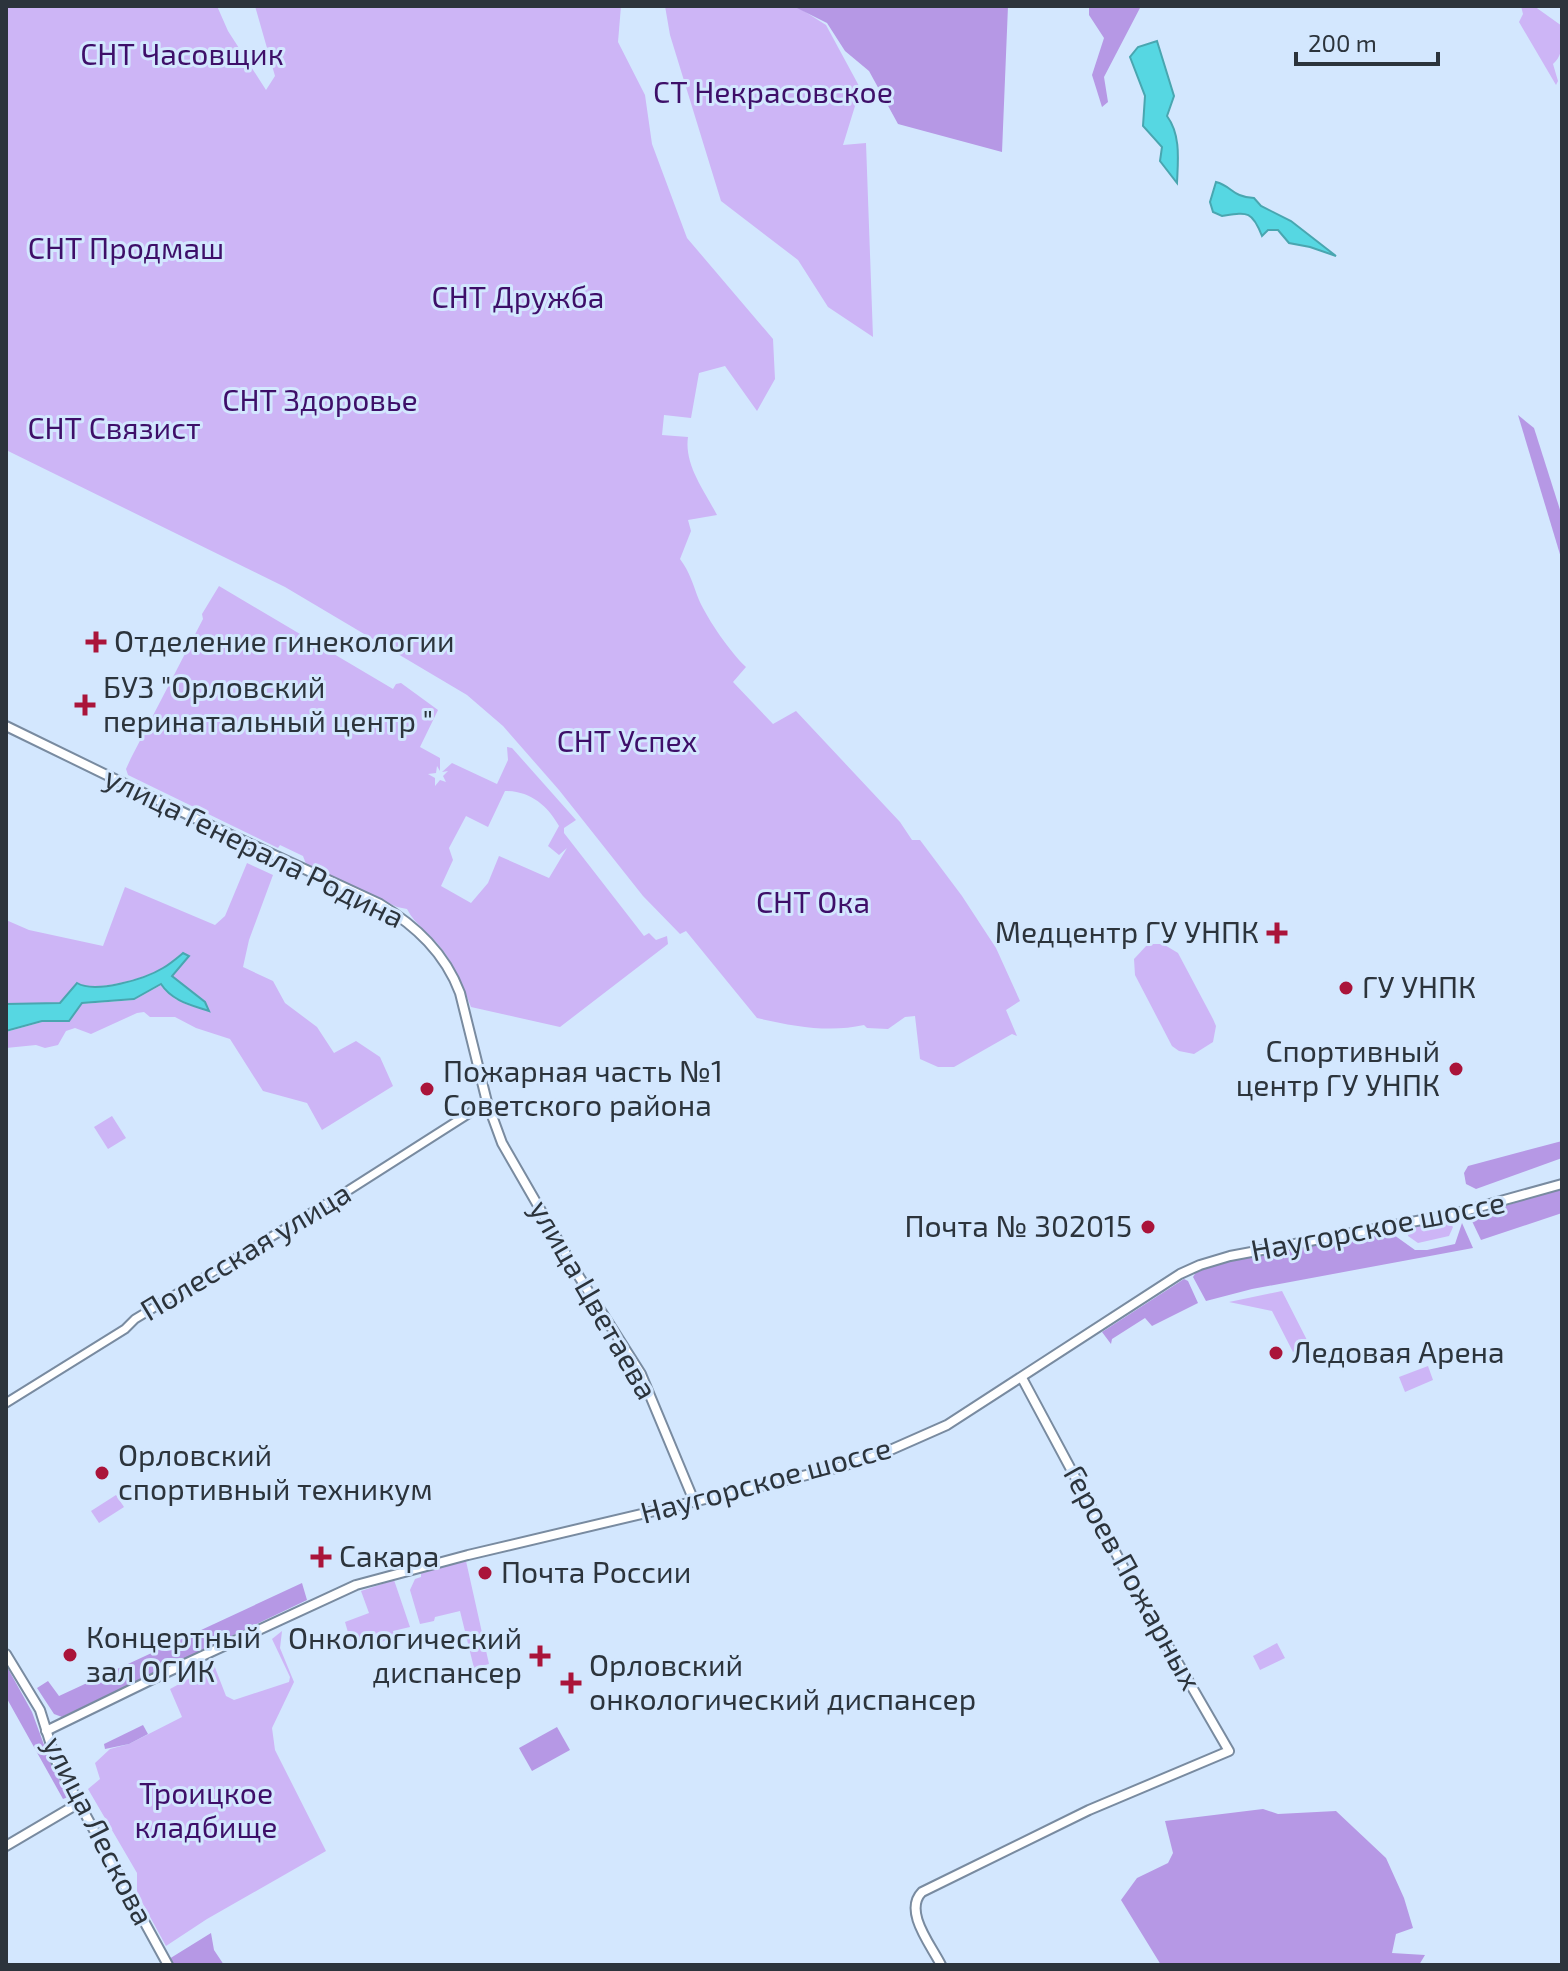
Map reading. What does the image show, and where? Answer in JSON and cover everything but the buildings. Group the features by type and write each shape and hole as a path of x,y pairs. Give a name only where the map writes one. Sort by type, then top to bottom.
{"main road":[{"name":"улица Генерала Родина","path":"6,726 402,917 437,951 454,977 465,1008 487,1102"},
{"name":"улица Цветаева","path":"487,1102 509,1156 578,1275 641,1374 694,1501"},
{"name":"Наугорское шоссе","path":"46,1731 356,1585 879,1455 947,1425 1162,1285 1200,1265 1256,1251 1474,1210 1562,1184"},
{"name":"Героев Пожарных","path":"941,1965 914,1911 922,1892 1070,1818 1229,1751 1134,1587 1022,1378"},
{"name":"улица Лескова","path":"6,1654 40,1710 56,1761 168,1965"},
{"path":"6,1846 79,1803"}],"street":[{"name":"Полесская улица","path":"6,1403 125,1329 135,1319 349,1190 487,1102"}],"green space":[{"path":"6,6 217,6 228,31 266,90 275,76 255,6 621,6 618,42 645,95 652,144 687,238 773,339 775,379 757,411 725,366 699,373 691,418 664,415 662,435 688,437 692,467 717,515 688,520 691,531 680,559 708,617 746,667 733,682 773,724 796,711 900,822 912,840 920,840 962,896 996,948 1020,1001 1006,1010 1017,1036 1012,1034 954,1067 938,1067 920,1059 915,1016 905,1017 888,1029 867,1028 864,1025 810,1028 757,1018 686,931 680,934 643,896 559,790 503,726 467,695 285,587 6,450"},
{"name":"СТ Некрасовское","path":"665,6 796,6 826,25 865,97 855,106 843,145 866,143 873,337 828,307 798,260 721,201 670,35"},
{"path":"1521,6 1534,6 1562,26 1561,52 1553,64 1558,81 1556,85 1519,22 1523,14"},
{"path":"219,586 393,689 401,683 438,710 420,747 440,758 440,771 437,766 436,773 428,774 435,778 435,786 440,780 446,782 443,776 448,771 442,772 452,763 497,784 508,760 507,747 512,748 576,820 564,828 564,833 644,936 649,933 656,940 667,936 668,944 560,1027 471,1007 446,955 407,909 306,864 303,856 280,845 278,848 128,775 126,769 131,758 203,619 202,614","holes":["505,791 537,801 559,826 548,846 559,855 567,848 549,878 499,856 488,883 471,903 441,886 453,860 449,848 466,816 488,827"]},
{"path":"247,863 273,875 249,940 243,967 273,981 285,1003 317,1027 334,1053 356,1041 380,1057 393,1086 322,1130 307,1103 263,1091 230,1039 196,1028 175,1017 150,1017 144,1012 137,1013 91,1034 75,1028 66,1031 58,1045 6,1048 6,1032 42,1022 69,1021 82,1004 134,1000 161,985 182,1002 209,1010 205,1002 172,976 189,956 183,952 163,968 133,980 96,986 77,983 60,1003 6,1004 6,920 29,930 103,946 125,887 215,925 225,916"},
{"path":"1148,944 1163,944 1178,953 1216,1026 1213,1042 1194,1054 1172,1046 1135,975 1134,959"},
{"path":"112,1116 126,1138 108,1149 94,1127"},
{"path":"1446,1219 1453,1227 1449,1236 1418,1243 1408,1236 1410,1226"},
{"path":"1282,1291 1309,1344 1293,1352 1272,1311 1229,1302"},
{"path":"1428,1366 1433,1380 1405,1392 1399,1377"},
{"path":"116,1495 124,1507 99,1523 91,1511"},
{"path":"466,1561 489,1664 474,1668 460,1611 420,1624 410,1590 421,1573"},
{"path":"394,1580 410,1627 393,1631 395,1638 371,1645 369,1642 352,1646 345,1622 369,1613 361,1591"},
{"name":"Троицкое кладбище","path":"282,1631 280,1648 294,1682 272,1728 275,1750 326,1851 166,1946 137,1893 137,1873 88,1789 100,1779 95,1763 110,1749 129,1744 182,1717 170,1689 214,1665 226,1696 234,1700 289,1682 290,1677 272,1639"},
{"path":"1277,1643 1285,1658 1260,1670 1253,1656"}],"shaded area":[{"path":"793,6 1008,6 1002,152 898,124 869,71 845,51 827,23"},
{"path":"1089,6 1141,6 1104,77 1108,102 1102,107 1092,75 1104,38 1089,15"},
{"path":"1518,415 1534,428 1562,516 1562,561"},
{"path":"1562,1141 1562,1158 1476,1189 1466,1184 1464,1173 1468,1166"},
{"path":"1562,1188 1562,1213 1481,1240 1470,1217"},
{"path":"1462,1223 1473,1248 1252,1289 1206,1301 1193,1277 1196,1272 1220,1262 1358,1237 1394,1235 1415,1250 1427,1250 1455,1244"},
{"path":"1184,1279 1188,1281 1198,1303 1152,1326 1145,1318 1112,1339 1111,1344 1102,1332"},
{"path":"302,1583 307,1600 62,1717 54,1714 37,1688 48,1681 59,1696"},
{"path":"6,1665 32,1712 51,1764 68,1797 63,1799 6,1697"},
{"path":"143,1725 148,1734 129,1744 105,1749 104,1744"},
{"path":"557,1727 570,1750 532,1771 519,1748"},
{"path":"1263,1809 1278,1814 1336,1811 1386,1858 1413,1928 1396,1934 1392,1953 1425,1955 1419,1965 1161,1965 1121,1900 1137,1878 1168,1863 1173,1853 1165,1821"},
{"path":"211,1933 214,1950 224,1965 173,1965 169,1959"}],"water":[{"path":"1157,41 1174,96 1167,116 1177,139 1177,183 1160,161 1162,147 1143,126 1145,96 1130,57 1138,47"},
{"path":"1216,182 1241,196 1254,198 1261,206 1291,221 1336,256 1289,243 1278,230 1268,230 1262,236 1255,221 1248,215 1222,216 1213,212 1210,202"},
{"path":"183,953 189,956 172,976 205,1002 209,1011 176,998 161,984 134,999 82,1003 69,1021 42,1021 6,1031 6,1004 60,1003 77,983 96,987 144,977"}],"place":[{"name":"Отделение гинекологии","path":"96,642"},
{"name":"БУЗ \"Орловский перинатальный центр \"","path":"85,705"},
{"name":"Медцентр ГУ УНПК","path":"1277,933"},
{"name":"ГУ УНПК","path":"1346,988"},
{"name":"Спортивный центр ГУ УНПК","path":"1456,1069"},
{"name":"Пожарная часть №1 Советского района","path":"427,1089"},
{"name":"Почта № 302015","path":"1148,1227"},
{"name":"Ледовая Арена","path":"1276,1353"},
{"name":"Орловский спортивный техникум","path":"102,1473"},
{"name":"Сакара","path":"321,1557"},
{"name":"Почта России","path":"485,1573"},
{"name":"Концертный зал ОГИК","path":"70,1655"},
{"name":"Онкологический диспансер","path":"540,1656"},
{"name":"Орловский онкологический диспансер","path":"571,1683"}],"park label":[{"name":"СНТ Часовщик","path":"182,55"},
{"name":"СНТ Продмаш","path":"126,249"},
{"name":"СНТ Дружба","path":"518,298"},
{"name":"СНТ Здоровье","path":"320,401"},
{"name":"СНТ Связист","path":"114,429"},
{"name":"СНТ Успех","path":"627,742"},
{"name":"СНТ Ока","path":"813,903"}]}
